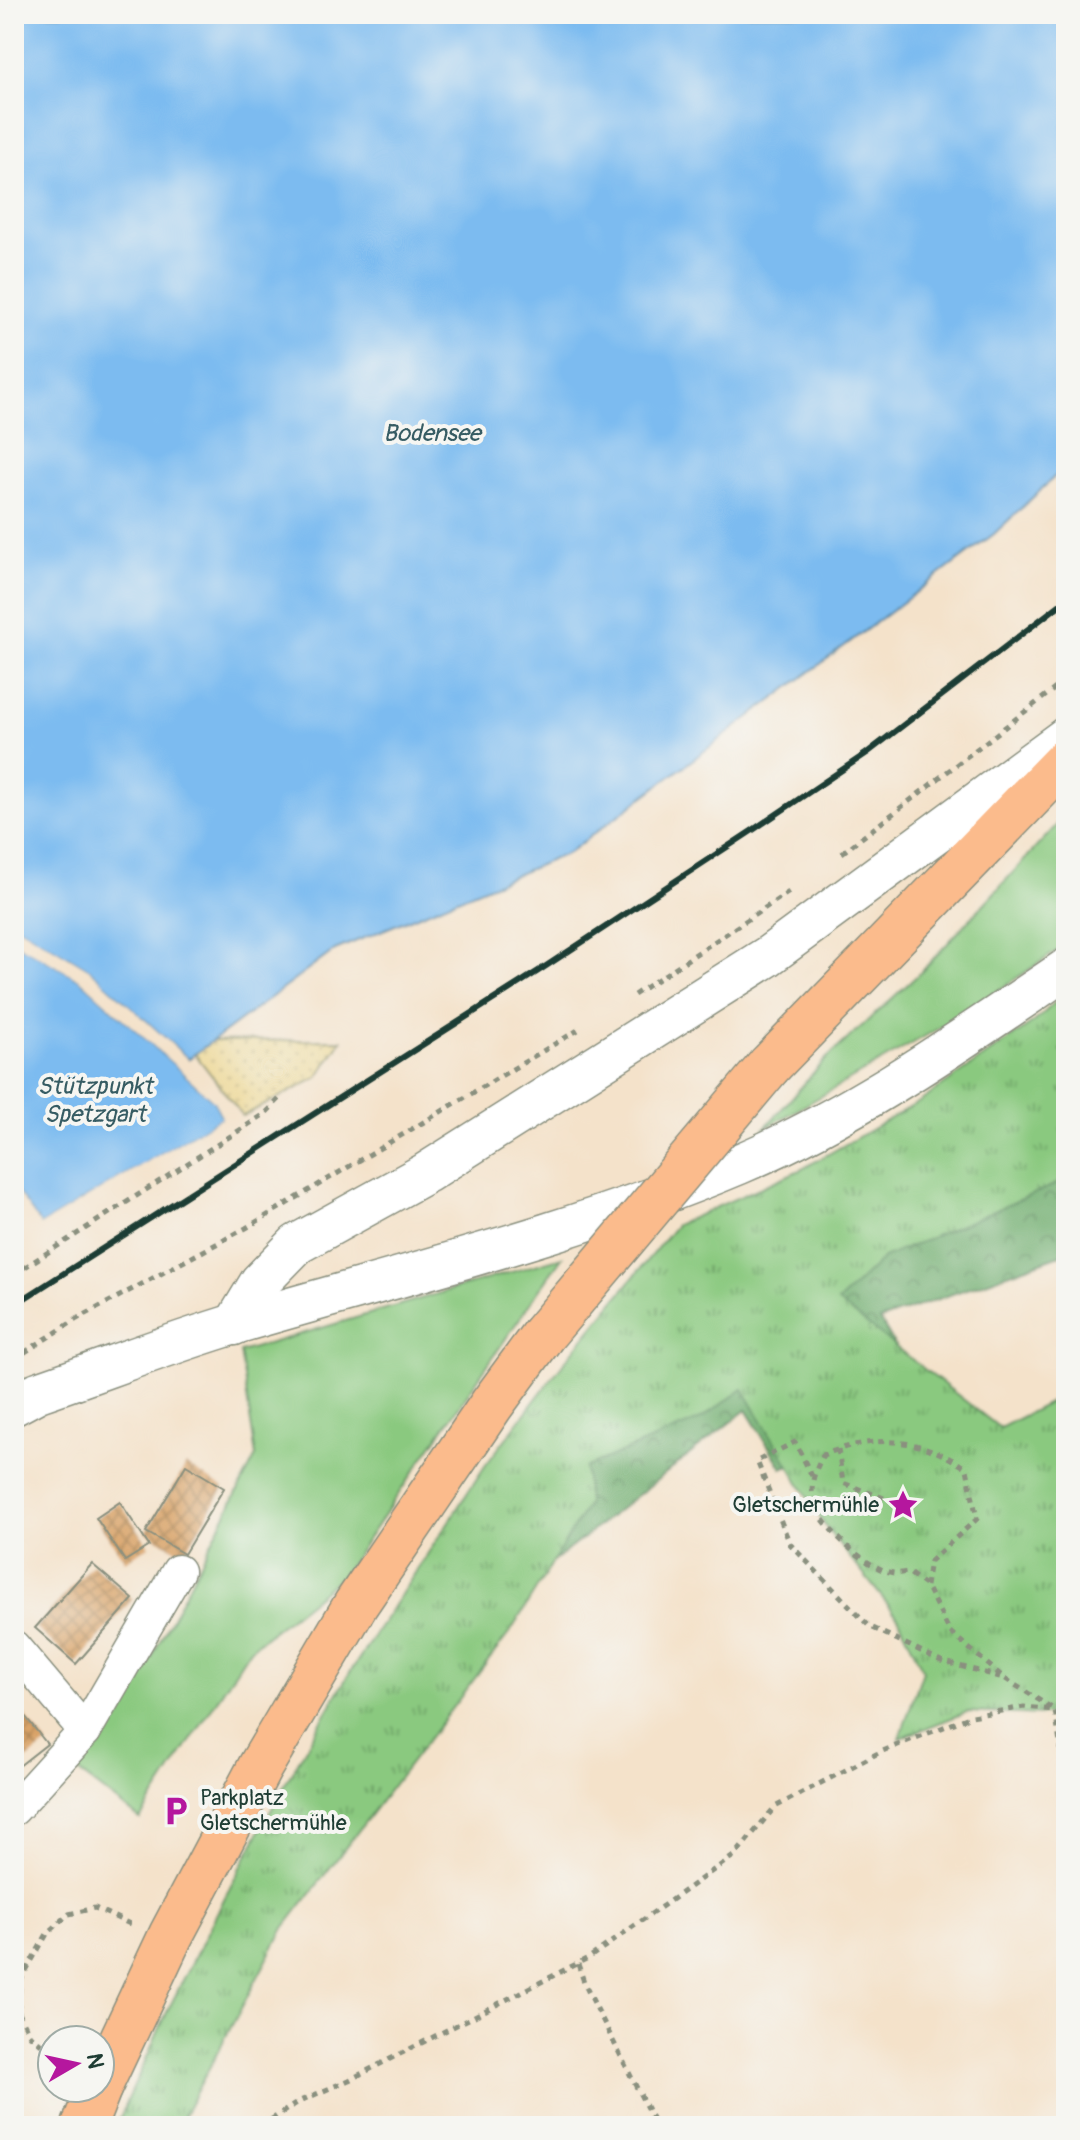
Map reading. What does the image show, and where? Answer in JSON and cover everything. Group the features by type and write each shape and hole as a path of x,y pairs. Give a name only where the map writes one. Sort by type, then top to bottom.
{"main road":[{"path":"116,2053 185,1907 260,1767 356,1604 483,1416 542,1336 769,1066 1063,759"},
{"path":"84,2126 93,2104"}],"street":[{"path":"234,1325 260,1282 297,1244 426,1173 767,957 1063,759"},
{"path":"14,1405 38,1392 234,1325 593,1220 740,1164 833,1119 907,1077 1066,969"},
{"path":"14,1809 85,1731 178,1571"},
{"path":"14,1647 85,1731"}],"path":[{"path":"834,859 1066,680"},
{"path":"631,997 795,888"},
{"path":"14,1359 77,1319 246,1228 579,1029"},
{"path":"14,1274 265,1114 283,1095"},
{"path":"812,1476 823,1455 838,1449 888,1440 945,1453 967,1469 977,1519 930,1561 926,1586"},
{"path":"1004,1678 941,1661 869,1626 790,1544 757,1461 795,1442 812,1476 814,1504 830,1528 858,1555 893,1574 908,1572 926,1586 950,1632 1004,1678 1055,1710 1066,1784"},
{"path":"838,1449 843,1483 903,1505"},
{"path":"261,2126 300,2101 349,2080 578,1964 735,1855 775,1807 880,1752 972,1716 1024,1707 1066,1711"},
{"path":"36,2040 30,2035 19,2013 20,1981 47,1934 69,1914 95,1908 130,1924"},
{"path":"578,1964 585,1985 656,2126"}],"green space":[{"path":"1066,815 1066,945 960,1016 764,1129 826,1059 922,971"},
{"path":"1066,992 1066,1180 883,1258 838,1302 1000,1428 1066,1394 1066,1716 967,1712 900,1738 923,1670 898,1617 827,1529 743,1389 699,1420 585,1468 588,1504 511,1631 284,1928 178,2126 117,2124 168,2010 225,1897 347,1677 485,1466 561,1366 676,1225 802,1169 921,1101 1034,1022"},
{"path":"1066,999 1066,1253 880,1320 931,1407 782,1468 746,1410 535,1576 629,1300 805,1199"},
{"path":"562,1257 342,1576 250,1649 140,1819 77,1771 145,1670 256,1456 240,1352"}],"sand":[{"path":"342,1040 317,1078 243,1116 185,1041"}],"water":[{"name":"Bodensee","path":"14,14 1066,14 1066,466 994,534 568,853 335,950 188,1059 90,970 14,924"},
{"name":"Stützpunkt Spetzgart","path":"14,942 81,980 214,1101 222,1117 41,1225 14,1188"}],"pier":[{"path":"14,924 90,970 191,1062 186,1062 87,973 14,929"},
{"path":"14,938 84,977 217,1098 226,1117 41,1229 14,1195 14,1188 41,1225 222,1117 214,1101 81,980 14,942"}],"building":[{"path":"186,1465 224,1488 184,1554 146,1532"},
{"path":"120,1502 149,1546 125,1561 96,1518"},
{"path":"92,1564 133,1599 76,1664 35,1628"},
{"path":"14,1702 47,1744 14,1770"}],"railway":[{"path":"14,1305 540,970 753,830 867,753 1066,600"}],"place":[{"name":"Gletschermühle","path":"903,1505"},
{"name":"Parkplatz Gletschermühle","path":"176,1811"}]}
